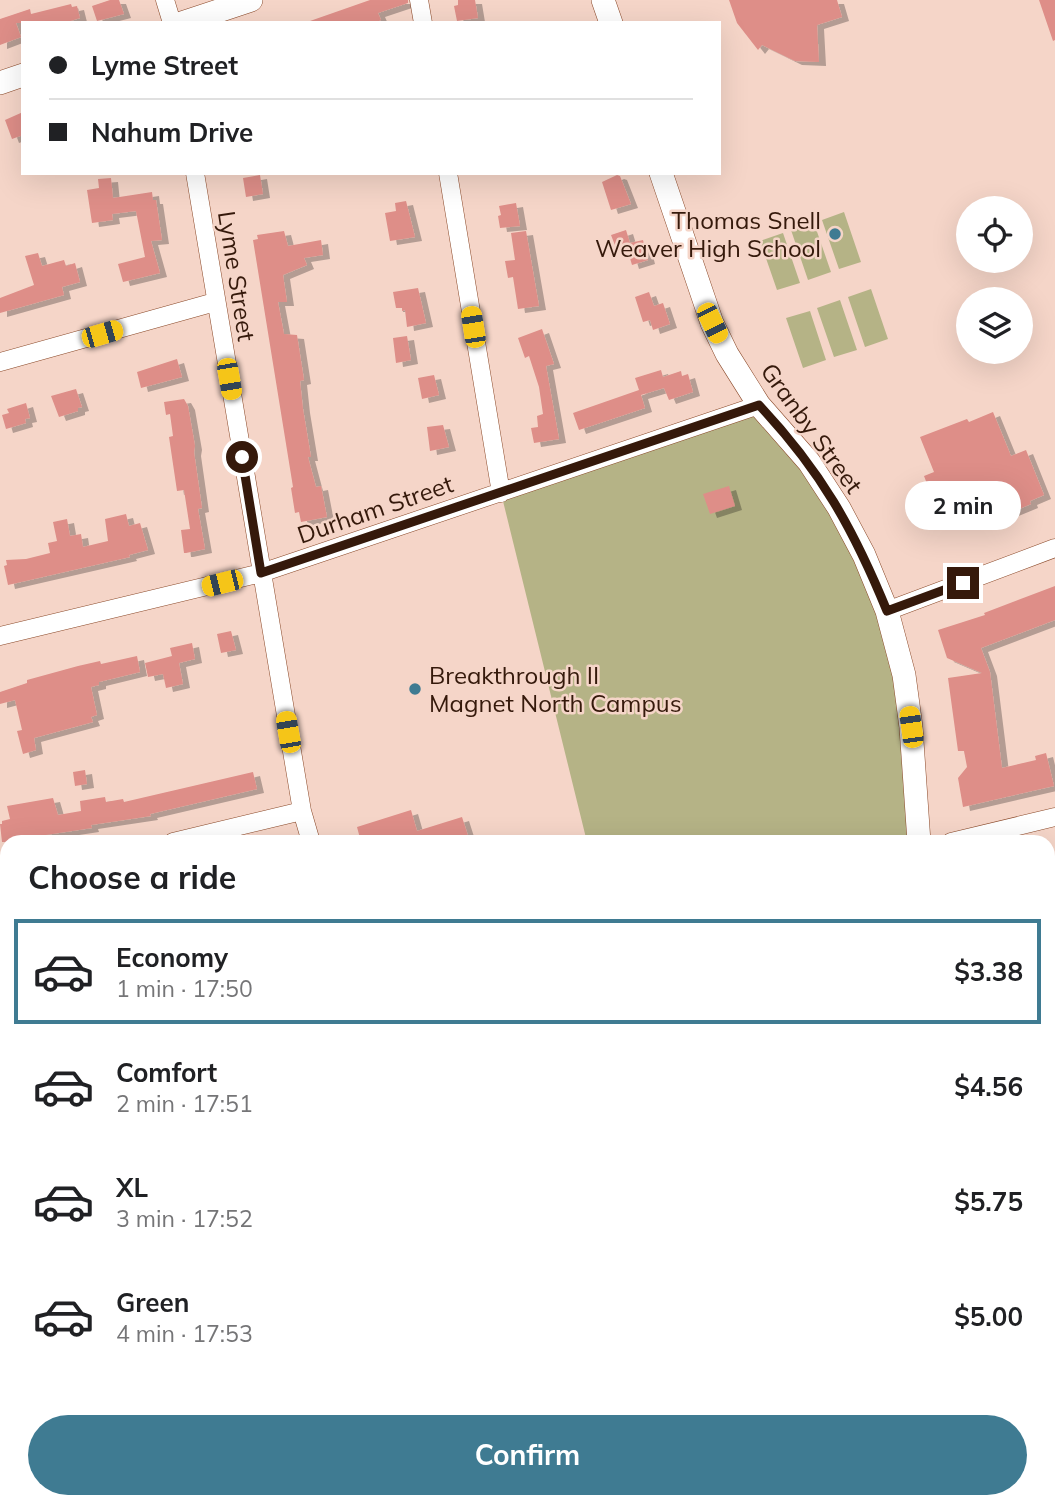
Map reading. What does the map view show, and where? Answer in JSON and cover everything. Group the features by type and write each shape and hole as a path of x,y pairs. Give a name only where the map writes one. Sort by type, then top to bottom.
{"main road":[{"path":"188,21 251,0"},
{"path":"603,0 610,21"},
{"path":"0,83 21,76"},
{"name":"Granby Street","path":"662,175 712,323 727,354 759,405 809,462 839,508 864,555 887,611 904,675 911,727 919,835"}],"street":[{"path":"165,0 171,21"},
{"path":"419,0 423,21"},
{"name":"Lyme Street","path":"195,175 261,573 302,811 309,835"},
{"path":"448,175 501,493"},
{"path":"0,362 215,302"},
{"name":"Durham Street","path":"0,636 261,573 759,405"},
{"path":"887,611 1055,548"},
{"path":"202,835 302,811"},
{"path":"980,835 1055,817"}],"shaded area":[{"path":"844,212 861,262 839,269 822,220"},
{"path":"814,223 831,272 808,280 791,230"},
{"path":"783,233 800,283 777,290 760,241"},
{"path":"871,289 888,339 865,347 848,297"},
{"path":"840,300 857,350 834,357 817,308"},
{"path":"810,311 826,360 803,368 786,318"},
{"path":"759,405 783,430 887,611 918,835 585,835 501,493"}],"building":[{"path":"119,0 124,14 97,21 92,6"},
{"path":"370,0 408,0 408,3 378,13 381,20 379,21 310,21"},
{"path":"458,0 475,0 478,18 457,21 454,6 458,5"},
{"path":"729,0 837,0 842,17 817,25 819,62 795,61 762,45 758,50 737,23"},
{"path":"1039,0 1055,0 1053,41"},
{"path":"71,4 72,7 77,6 80,18 70,21 21,21 16,23 21,37 0,45 0,19 30,9 31,14"},
{"path":"21,113 21,136 12,139 5,120"},
{"path":"260,175 263,194 246,197 243,178"},
{"path":"620,176 631,204 611,210 602,182"},
{"path":"111,178 113,198 152,192 153,200 156,200 162,240 151,241 160,273 123,282 118,264 145,257 136,211 112,214 113,220 92,223 87,190 99,188 98,179"},
{"path":"406,201 415,237 390,241 385,213 396,211 395,203"},
{"path":"516,203 520,226 500,228 499,206"},
{"path":"626,230 630,243 643,240 648,260 632,265 626,245 616,248 611,235"},
{"path":"284,231 288,246 321,240 323,255 304,258 307,265 283,275 287,302 278,302 284,334 297,335 304,380 300,381 303,409 311,457 308,457 316,487 321,486 327,517 301,522 299,512 295,513 253,240 258,239 257,235"},
{"path":"526,231 539,306 518,309 513,277 508,278 505,261 515,260 511,233"},
{"path":"38,253 42,266 64,260 66,266 75,263 80,282 62,287 64,295 0,313 0,298 34,285 25,256"},
{"path":"418,288 426,323 407,327 405,310 396,308 393,292"},
{"path":"649,292 654,306 663,303 670,324 653,330 650,320 643,322 635,297"},
{"path":"542,329 554,364 546,366 559,439 534,443 531,428 538,427 537,416 543,414 539,387 529,356 525,358 518,338"},
{"path":"407,336 411,360 396,363 393,338"},
{"path":"177,359 182,377 141,388 137,372"},
{"path":"661,370 663,377 681,371 682,376 688,374 693,392 669,400 664,388 641,395 645,408 579,430 573,413 639,390 635,378"},
{"path":"434,375 439,395 422,399 418,378"},
{"path":"76,389 82,407 59,417 51,396"},
{"path":"184,399 188,406 195,446 202,508 198,509 205,549 186,553 181,530 190,529 184,490 177,491 169,437 173,436 170,414 166,415 164,402"},
{"path":"26,403 30,418 25,419 26,423 6,429 2,415 9,413 7,409"},
{"path":"993,412 1011,456 1026,450 1044,495 1030,501 1031,504 985,523 980,510 943,525 924,476 934,472 920,437"},
{"path":"443,425 449,447 430,451 427,427"},
{"path":"729,486 735,506 710,514 703,494"},
{"path":"126,514 129,526 140,523 148,550 129,555 130,557 8,585 4,566 7,565 6,560 26,559 50,553 48,543 57,541 53,522 67,519 70,536 81,534 83,547 108,541 105,519"},
{"path":"1055,586 1055,620 981,648 990,672 1002,768 1036,760 1035,756 1046,753 1054,786 963,807 958,778 967,767 964,751 958,751 948,678 982,673 947,658 938,630 985,615 984,613"},
{"path":"231,631 236,650 221,653 217,634"},
{"path":"192,643 195,659 179,663 183,684 166,688 163,674 148,677 145,663 172,656 170,648"},
{"path":"137,656 140,672 99,682 99,685 91,687 97,715 91,717 93,722 34,738 36,750 23,754 17,731 22,730 15,700 0,704 0,692 27,683 27,680 78,666"},
{"path":"85,770 87,784 75,786 73,772"},
{"path":"253,772 257,789 150,814 151,816 91,825 92,828 46,835 1,835 0,824 10,819 7,806 53,798 58,815 81,811 80,801 105,797 106,802 123,799 124,802"},
{"path":"411,810 417,831 462,817 468,835 359,835 357,827"}],"place":[{"name":"Thomas Snell Weaver High School","path":"835,234"},
{"name":"Breakthrough II Magnet North Campus","path":"415,689"}],"route":[{"path":"242,457 261,573 759,405 809,462 839,508 864,555 887,611 963,583"}]}
